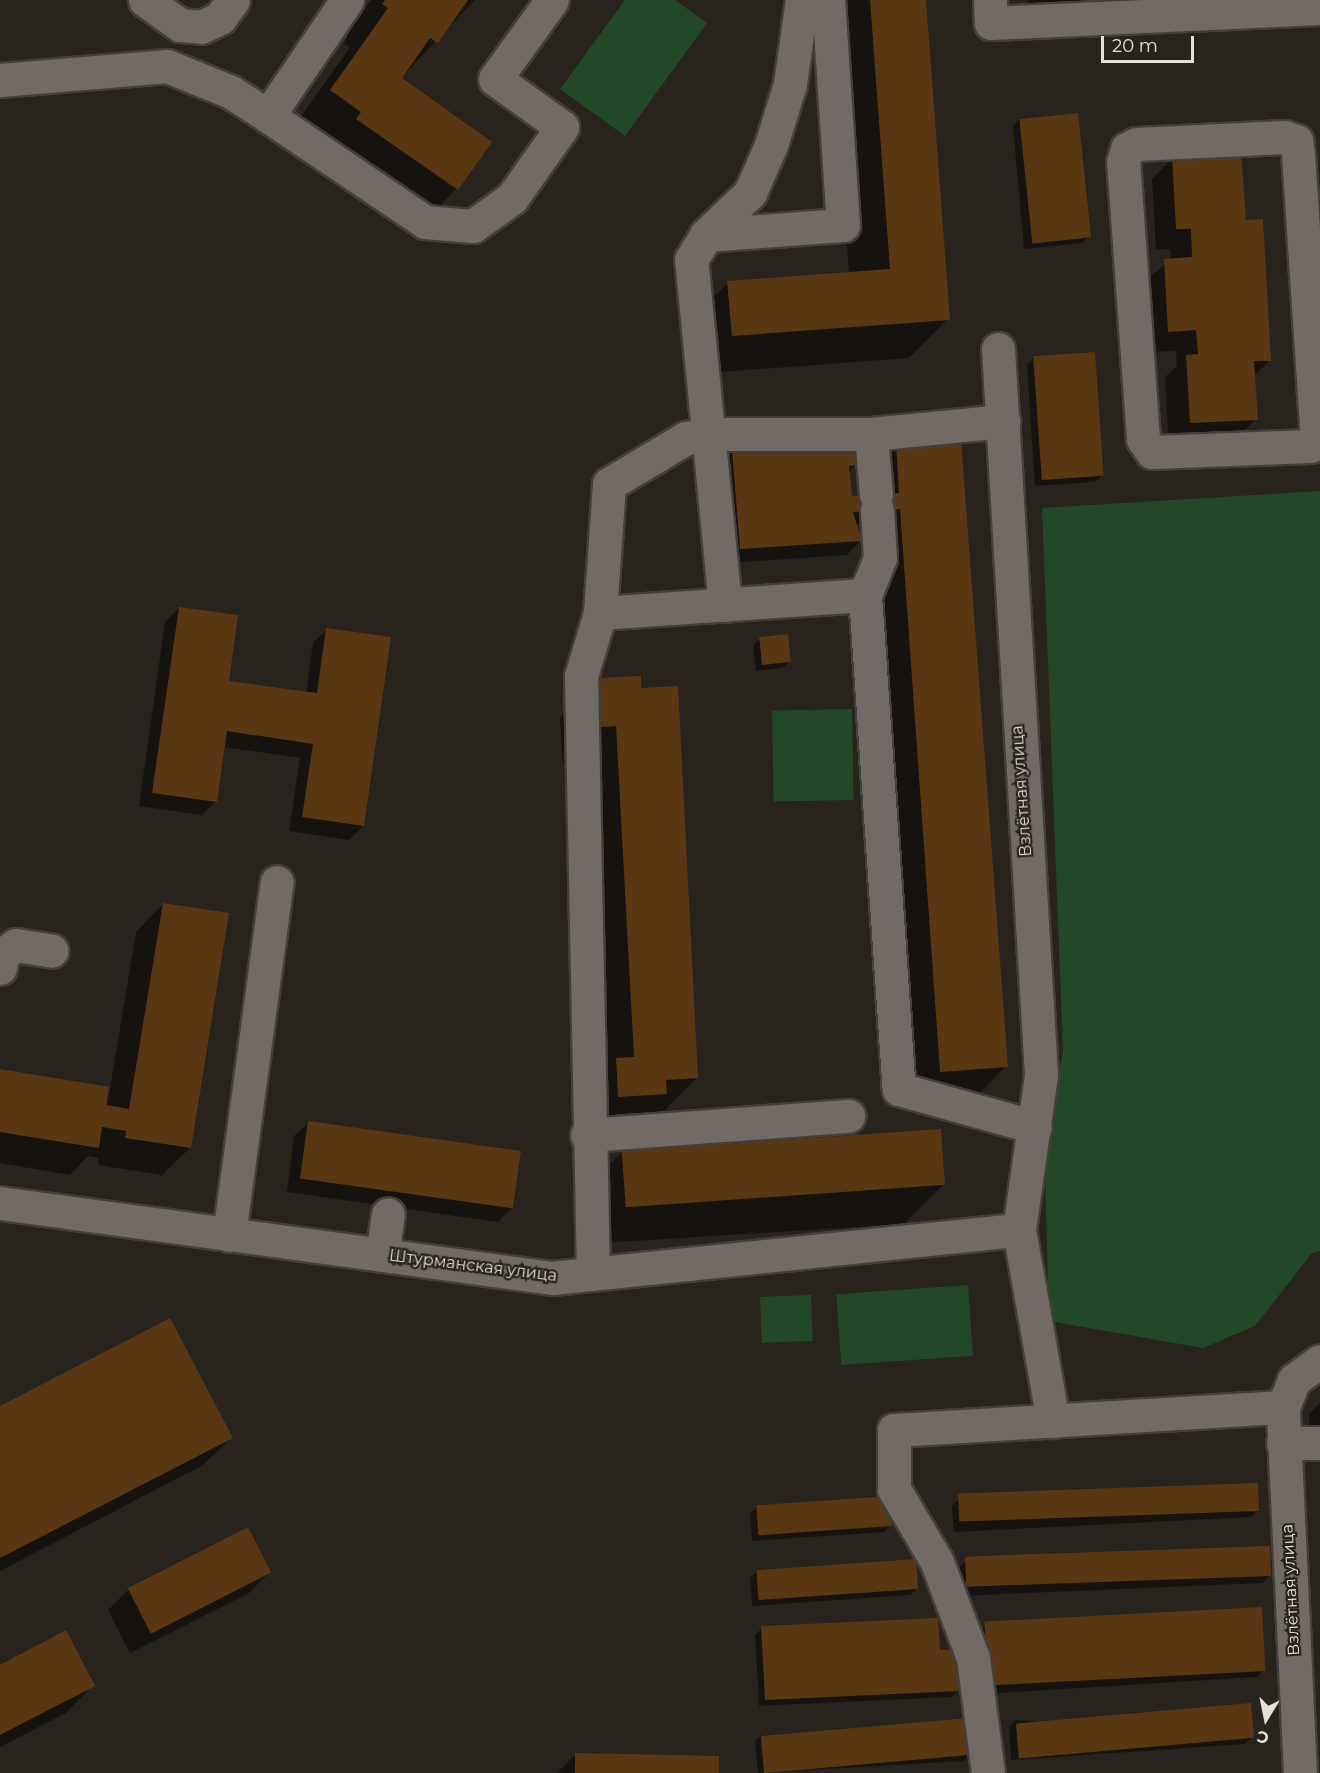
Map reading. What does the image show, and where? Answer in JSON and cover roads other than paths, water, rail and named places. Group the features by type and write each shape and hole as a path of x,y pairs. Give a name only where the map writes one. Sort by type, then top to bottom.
{"street":[{"path":"145,0 180,25 201,27 220,18 233,0"},
{"path":"268,116 347,0"},
{"path":"0,80 167,66 231,92 425,222 473,226 512,198 562,127 495,79 552,0"},
{"path":"725,605 711,434 691,260 706,236 750,194 771,145 790,84 802,0"},
{"path":"706,236 843,225 828,0"},
{"path":"990,11 1320,8"},
{"path":"1284,137 1296,141 1314,288 1317,439 1310,446 1152,452 1143,439 1123,162 1127,149 1284,137"},
{"name":"Взлётная улица","path":"998,349 1003,421 1004,516 1041,1075 1019,1230 1053,1421"},
{"path":"592,1274 587,1135 581,676 600,613 609,484 686,438 711,434 871,434 1003,421"},
{"path":"871,434 880,558 865,595 899,1089 1035,1127"},
{"path":"600,613 865,595"},
{"path":"229,1234 277,882"},
{"path":"0,968 2,955 16,945 52,951"},
{"path":"587,1135 848,1116"},
{"name":"Штурманская улица","path":"0,1203 552,1278 1019,1230"},
{"path":"382,1255 388,1214"},
{"path":"988,1773 973,1658 937,1562 894,1489 894,1430 1283,1407 1294,1380 1320,1361"},
{"name":"Взлётная улица","path":"1283,1407 1300,1773"},
{"path":"1283,1443 1320,1443"}]}
